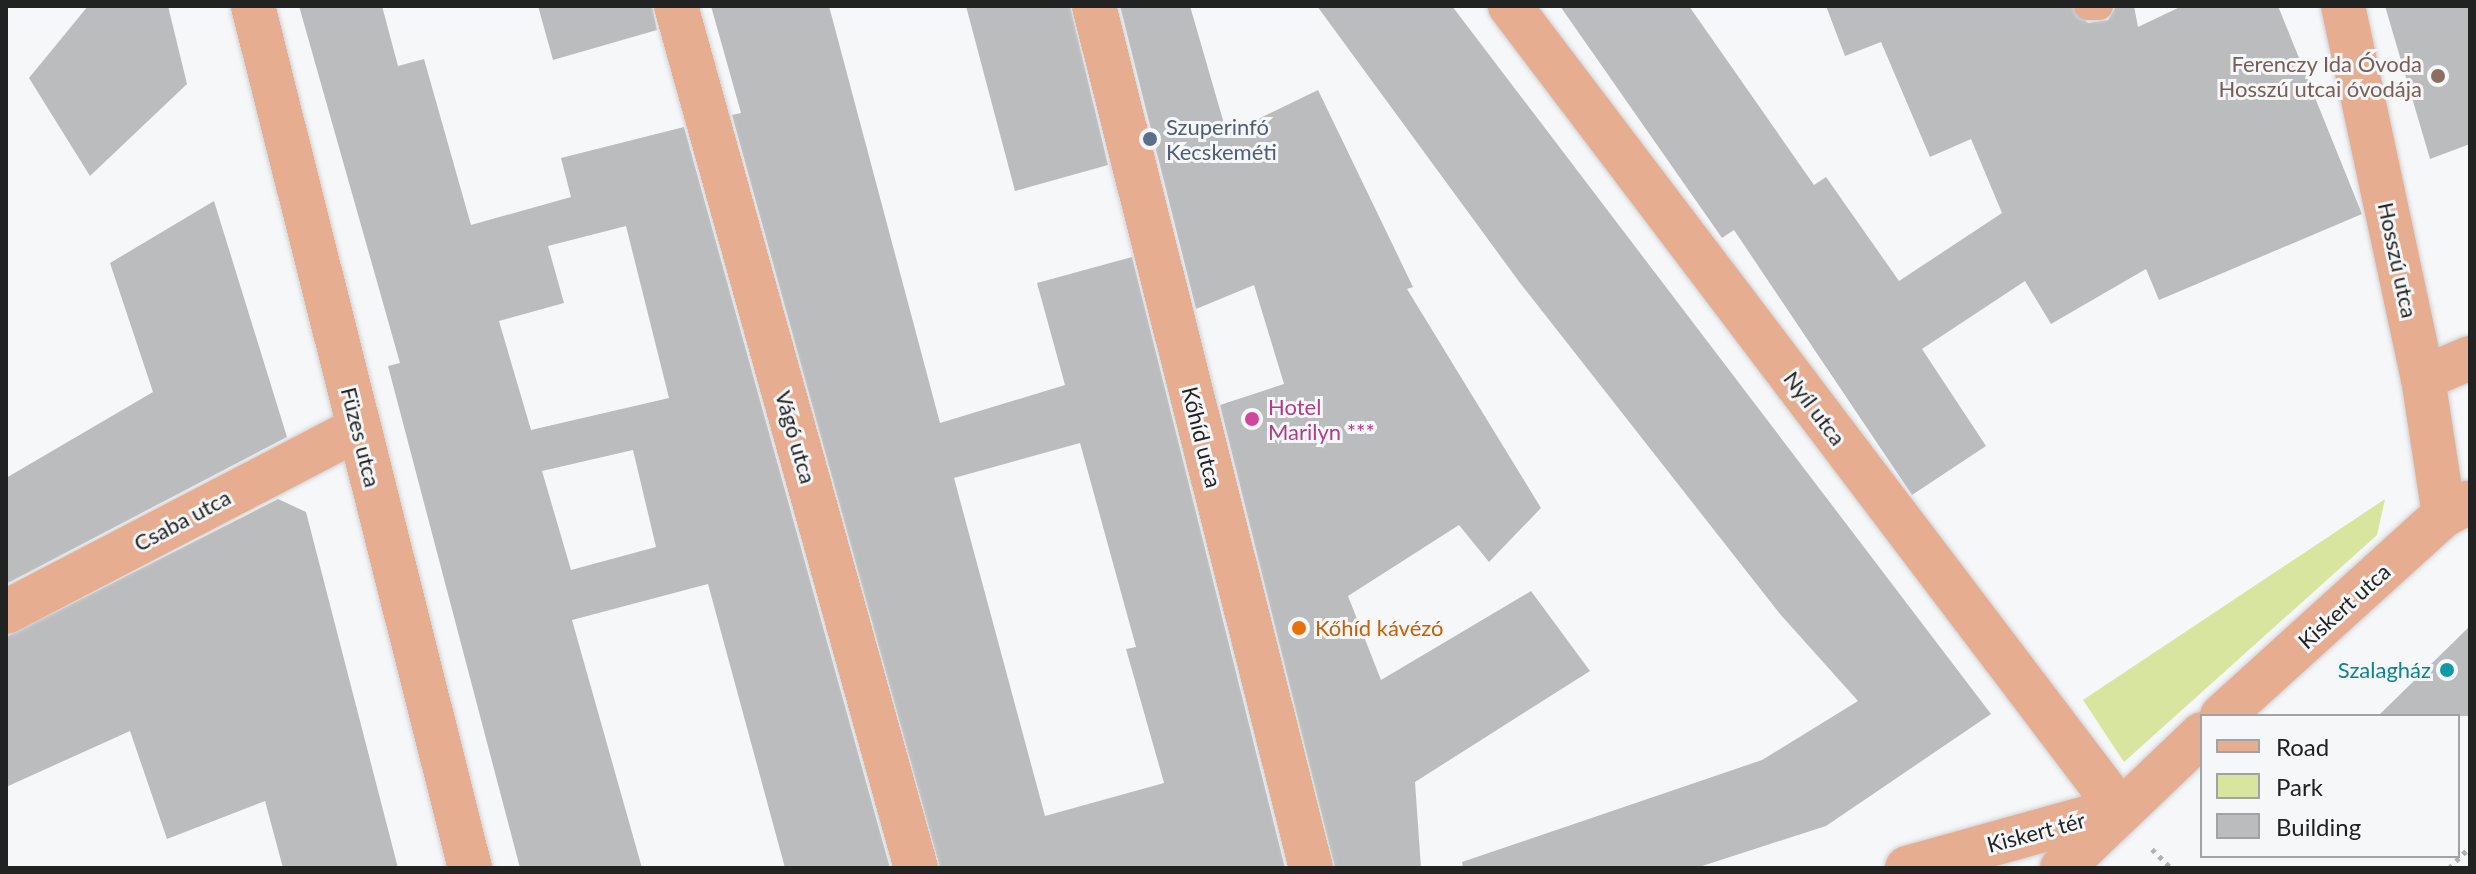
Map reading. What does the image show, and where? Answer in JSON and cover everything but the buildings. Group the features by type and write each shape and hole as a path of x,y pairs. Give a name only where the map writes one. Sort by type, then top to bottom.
{"street":[{"name":"Füzes utca","path":"253,6 470,868"},
{"name":"Vágó utca","path":"676,6 916,868"},
{"name":"Kőhíd utca","path":"1094,6 1311,868"},
{"name":"Nyíl utca","path":"1510,6 2119,809"},
{"name":"Hosszú utca","path":"2343,6 2423,378 2457,508"},
{"path":"2423,378 2470,358"},
{"name":"Csaba utca","path":"6,612 359,428"},
{"name":"Kiskert utca","path":"2224,714 2457,508"},
{"path":"2062,868 2119,809 2200,736"},
{"name":"Kiskert tér","path":"1907,868 2119,809"}],"lane":[{"path":"2088,6 2099,6"}],"green space":[{"path":"2385,499 2377,535 2124,762 2083,700"}],"place":[{"name":"Ferenczy Ida Óvoda Hosszú utcai óvodája","path":"2438,76"},
{"name":"Szuperinfó Kecskeméti","path":"1150,139"},
{"name":"Hotel Marilyn ***","path":"1252,419"},
{"name":"Kőhíd kávézó","path":"1299,628"},
{"name":"Szalagház","path":"2447,670"}]}
